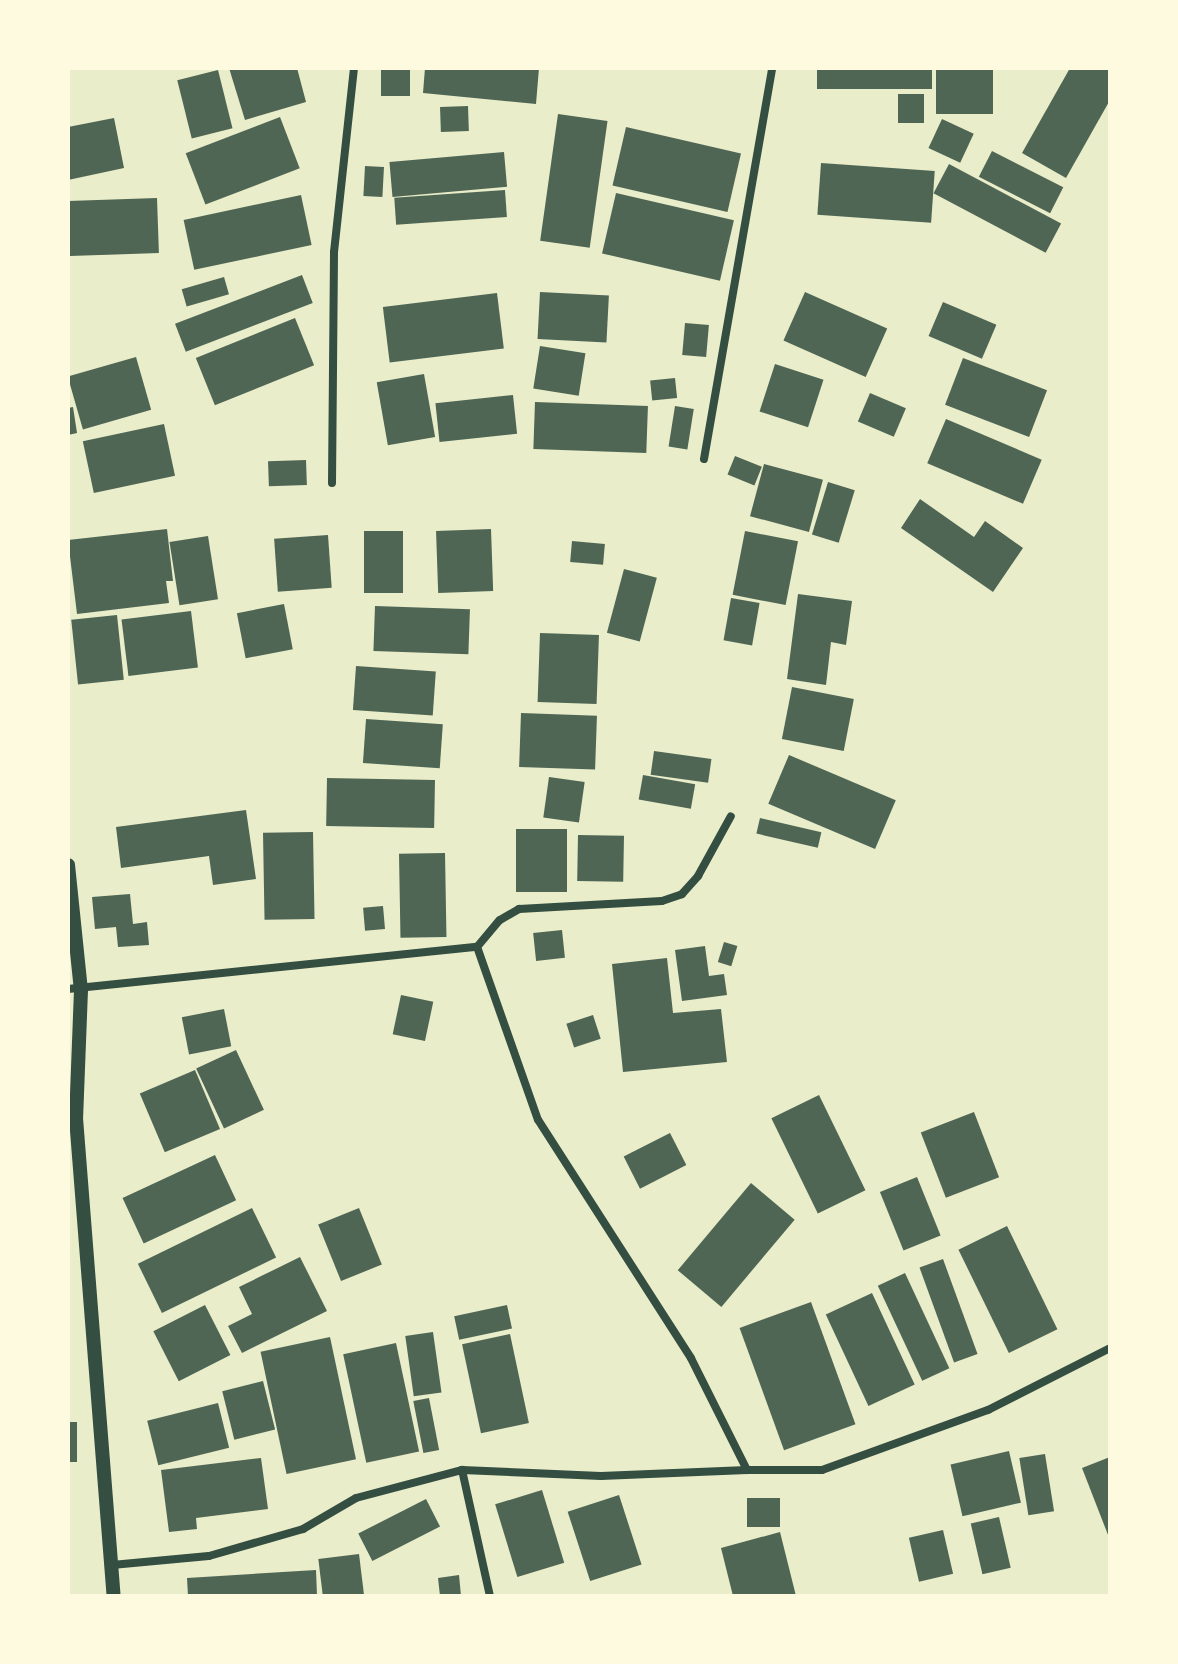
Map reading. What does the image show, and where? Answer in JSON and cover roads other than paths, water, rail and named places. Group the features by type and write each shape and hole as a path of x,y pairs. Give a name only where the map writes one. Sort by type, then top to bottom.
{"street":[{"path":"332,483 334,252 354,68"},
{"path":"704,459 772,68"},
{"path":"75,989 344,957 477,947 500,920 519,909 662,901 682,894 731,816"},
{"path":"68,865 75,989 76,1118 114,1596"},
{"path":"477,947 538,1120 691,1358 747,1470"},
{"path":"112,1565 209,1556 303,1529 356,1498 462,1470 601,1476 822,1470 988,1410 1110,1348"},
{"path":"462,1470 490,1596"}]}
